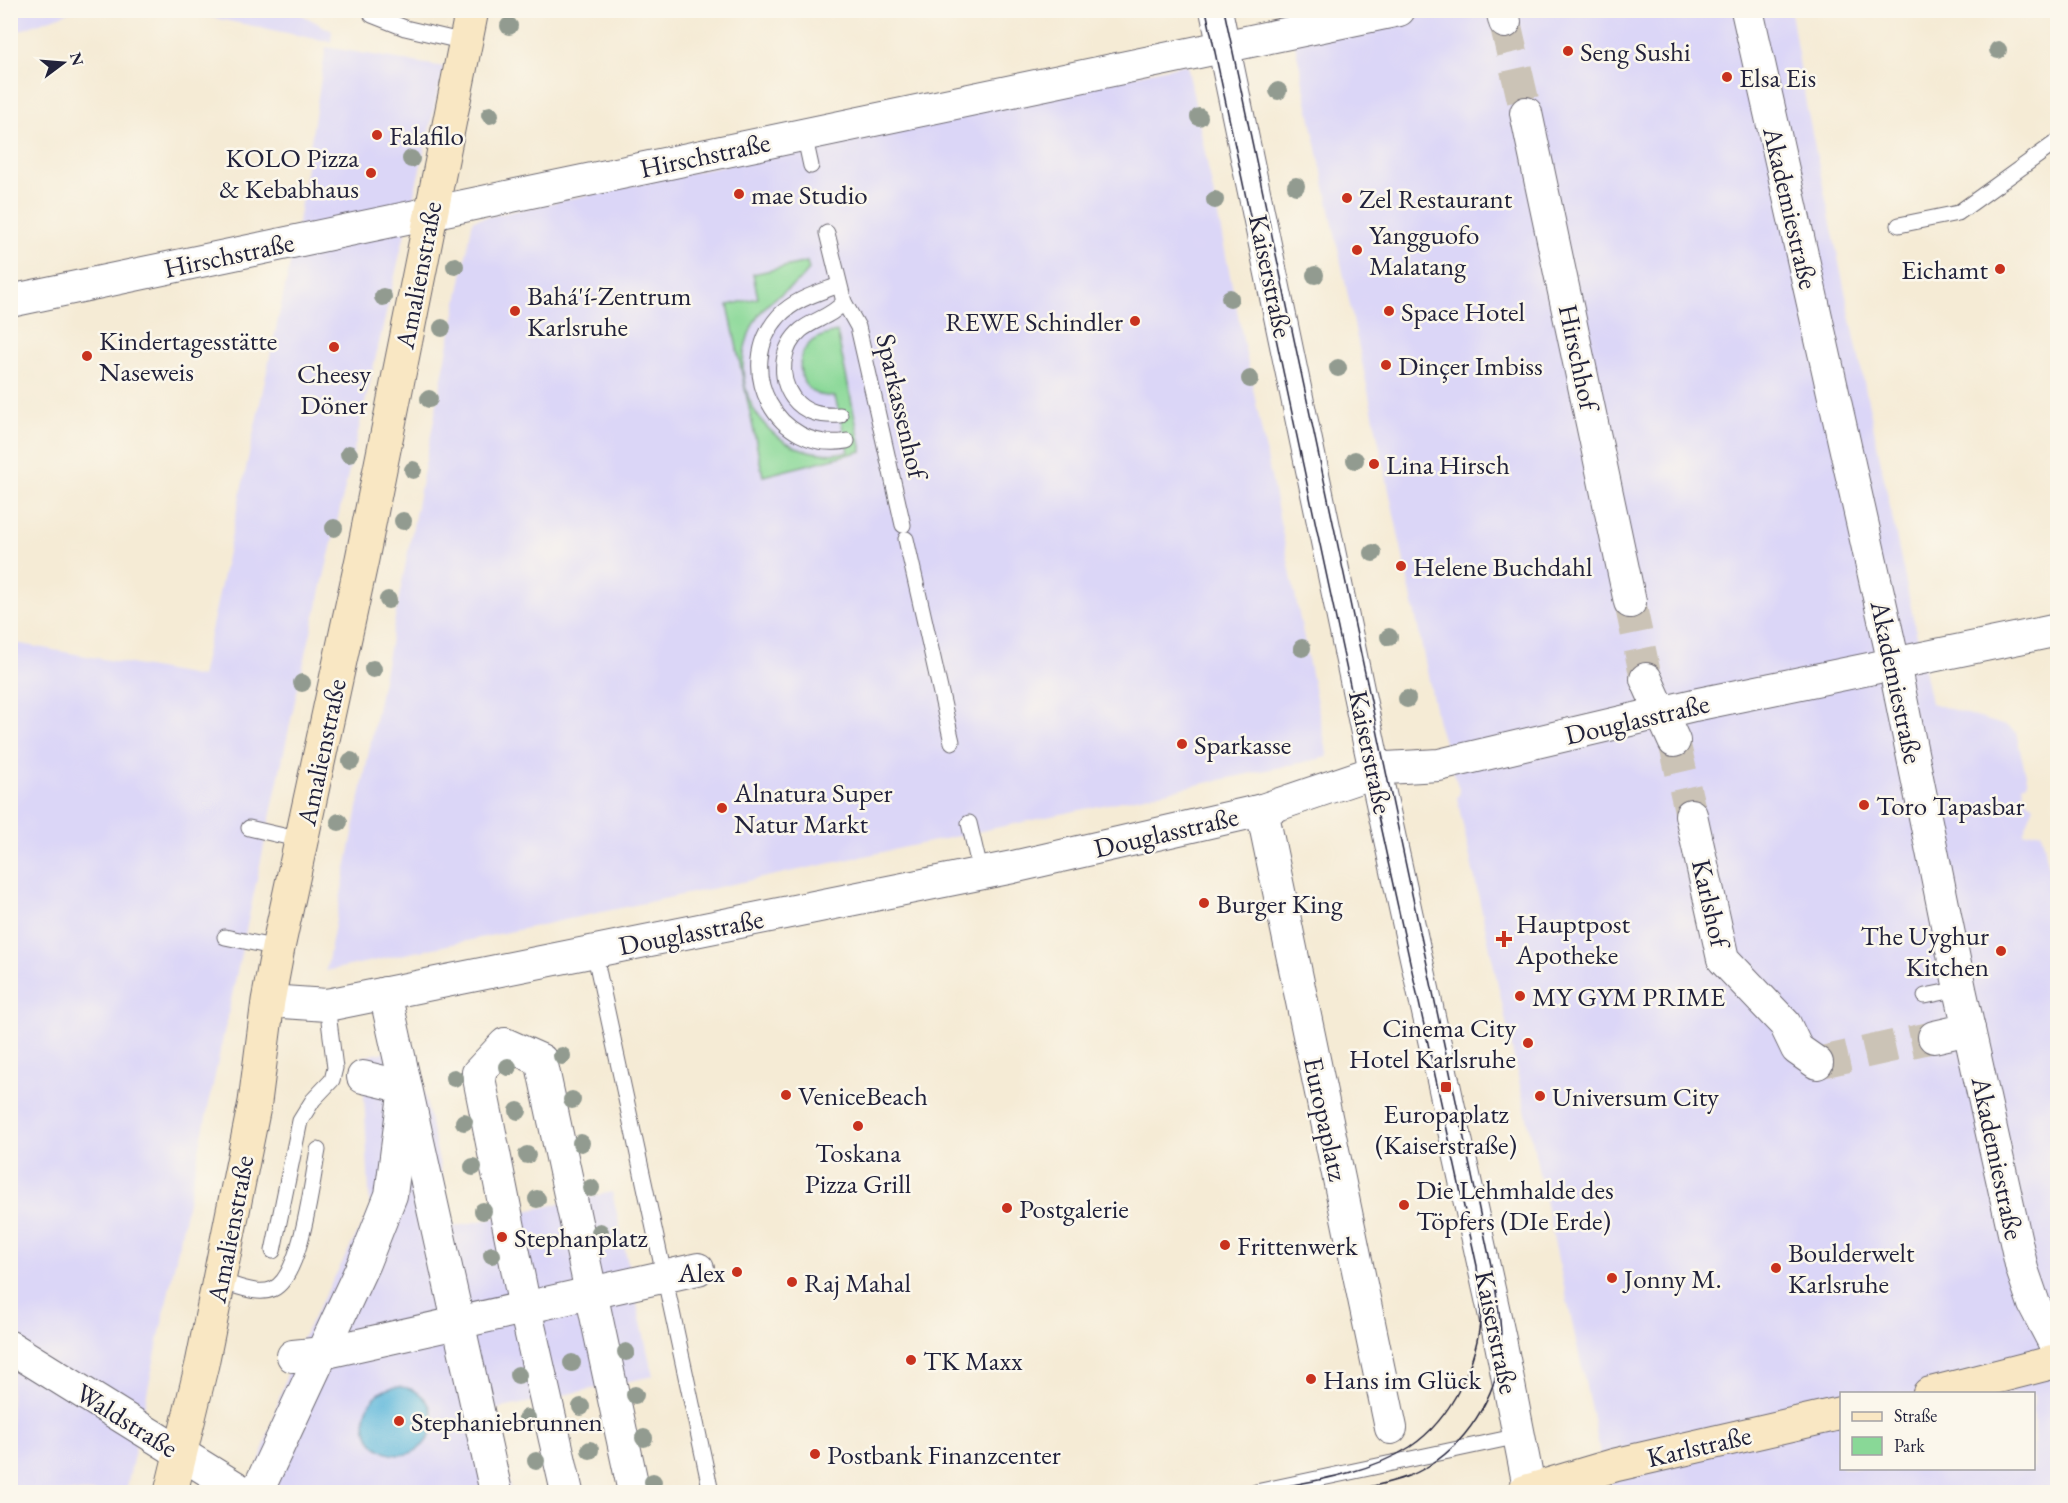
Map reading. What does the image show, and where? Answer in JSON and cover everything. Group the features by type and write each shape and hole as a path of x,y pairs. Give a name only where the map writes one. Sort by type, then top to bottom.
{"main road":[{"name":"Amalienstraße","path":"171,1492 219,1281 255,1102 268,1001 278,948 362,559 472,10"},
{"path":"1937,1392 2058,1361"},
{"name":"Karlstraße","path":"1528,1492 1615,1465 1840,1413"}],"street":[{"name":"Kaiserstraße","path":"1216,10 1375,771 1519,1436 1528,1492"},
{"name":"Hirschstraße","path":"10,301 1400,10"},
{"name":"Akademiestraße","path":"1747,10 1894,664 1960,989 2022,1269 2034,1304 2058,1350"},
{"name":"Hirschhof","path":"1526,113 1630,602"},
{"name":"Douglasstraße","path":"268,1001 327,1005 981,874 1262,810 1375,771 1439,765 1662,713 2058,630"},
{"path":"1646,679 1674,741"},
{"name":"Europaplatz","path":"1262,810 1391,1428"},
{"name":"Karlshof","path":"1691,815 1723,959 1785,1024 1797,1049 1817,1063"},
{"path":"385,993 496,1492"},
{"path":"1934,1037 1969,1029"},
{"path":"567,1492 525,1308 478,1073 505,1044 541,1060 634,1492"},
{"path":"363,1077 405,1088"},
{"path":"257,1492 308,1354 364,1263 391,1195 405,1088"},
{"path":"308,1354 698,1269"},
{"name":"Waldstraße","path":"10,1347 243,1492"}],"lane":[{"path":"372,10 372,15 405,27 465,42"},
{"path":"804,134 812,166"},
{"path":"1899,225 1958,213 2058,141"},
{"name":"Sparkassenhof","path":"827,233 844,302 858,327 952,742"},
{"path":"839,285 808,297 779,316 764,340 758,366 762,391 777,417 786,427 822,443 846,441"},
{"path":"840,415 815,414 799,404 788,389 783,367 785,355 795,336 810,324 834,313 844,302"},
{"path":"1375,771 1375,802"},
{"path":"969,823 981,874"},
{"path":"249,828 301,840"},
{"path":"225,937 278,948"},
{"path":"594,951 711,1492"},
{"path":"1925,996 1960,989"},
{"path":"273,1251 300,1121 313,1100 332,1080 335,1068 327,1005"},
{"path":"219,1281 261,1292 281,1283 297,1256 318,1150"},
{"path":"1256,1492 1519,1436"}],"shaded area":[{"path":"11,10 73,11 18,31 10,11"},
{"path":"180,11 295,11 332,31 331,42"},
{"path":"1288,11 1791,11 1806,104 1931,703 2009,727 2016,733 2028,783 2023,785 2026,800 2034,806 2023,834 2041,831 2057,905 2057,1492 1579,1492 1601,1487 1599,1446 1457,798 1460,792 1438,723"},
{"path":"326,47 444,67 296,696 126,1492 11,1492 10,642 201,677 295,241"},
{"path":"1187,64 1328,757 326,971 473,220"},
{"path":"414,1046 453,1227 612,1192 653,1376 493,1410 511,1492 288,1492 256,1472 293,1356 370,1210 362,1057"}],"green space":[{"path":"807,262 809,270 766,306 754,323 745,349 743,374 748,397 760,418 776,435 797,447 821,453 849,452 835,397 819,395 810,389 805,384 800,370 802,355 811,342 837,332 862,451 763,476 728,305 758,298 753,274"}],"water":[{"name":"Stephaniebrunnen","path":"399,1387 412,1390 423,1397 430,1408 433,1421 430,1434 423,1445 412,1452 399,1455 386,1452 375,1445 368,1434 365,1421 368,1408 375,1397 386,1390"}],"tunnel":[{"path":"1505,22 1526,113"},
{"path":"1630,602 1646,679"},
{"path":"1674,741 1691,815"},
{"path":"1817,1063 1934,1037"}],"tram line":[{"path":"1206,10 1379,821 1477,1266 1481,1306 1475,1350 1460,1388 1450,1405 1425,1435 1393,1457 1355,1471 1256,1492"},
{"path":"1224,10 1492,1270 1500,1321 1500,1356 1490,1393 1471,1426 1459,1441 1430,1465 1411,1475 1348,1492"}],"place":[{"name":"Seng Sushi","path":"1568,51"},
{"name":"Elsa Eis","path":"1727,77"},
{"name":"Falafilo","path":"377,135"},
{"name":"KOLO Pizza & Kebabhaus","path":"371,173"},
{"name":"mae Studio","path":"739,194"},
{"name":"Zel Restaurant","path":"1347,198"},
{"name":"Yangguofo Malatang","path":"1357,250"},
{"name":"Eichamt","path":"2000,269"},
{"name":"Bahá'í-Zentrum Karlsruhe","path":"515,311"},
{"name":"Space Hotel","path":"1389,311"},
{"name":"REWE Schindler","path":"1135,321"},
{"name":"Cheesy Döner","path":"334,347"},
{"name":"Kindertagesstätte Naseweis","path":"87,356"},
{"name":"Dinçer Imbiss","path":"1386,365"},
{"name":"Lina Hirsch","path":"1374,464"},
{"name":"Helene Buchdahl","path":"1401,566"},
{"name":"Sparkasse","path":"1182,744"},
{"name":"Toro Tapasbar","path":"1864,805"},
{"name":"Alnatura Super Natur Markt","path":"722,808"},
{"name":"Burger King","path":"1204,903"},
{"name":"Hauptpost Apotheke","path":"1504,939"},
{"name":"The Uyghur Kitchen","path":"2001,951"},
{"name":"MY GYM PRIME","path":"1520,996"},
{"name":"Cinema City Hotel Karlsruhe","path":"1528,1043"},
{"name":"Europaplatz (Kaiserstraße)","path":"1446,1087"},
{"name":"VeniceBeach","path":"786,1095"},
{"name":"Universum City","path":"1540,1096"},
{"name":"Toskana Pizza Grill","path":"858,1126"},
{"name":"Die Lehmhalde des Töpfers (DIe Erde)","path":"1404,1205"},
{"name":"Postgalerie","path":"1007,1208"},
{"name":"Stephanplatz","path":"502,1237"},
{"name":"Frittenwerk","path":"1225,1245"},
{"name":"Boulderwelt Karlsruhe","path":"1776,1268"},
{"name":"Alex","path":"737,1272"},
{"name":"Jonny M.","path":"1612,1278"},
{"name":"Raj Mahal","path":"792,1282"},
{"name":"TK Maxx","path":"911,1360"},
{"name":"Hans im Glück","path":"1311,1379"},
{"name":"Stephaniebrunnen","path":"399,1421"},
{"name":"Postbank Finanzcenter","path":"815,1454"}]}
